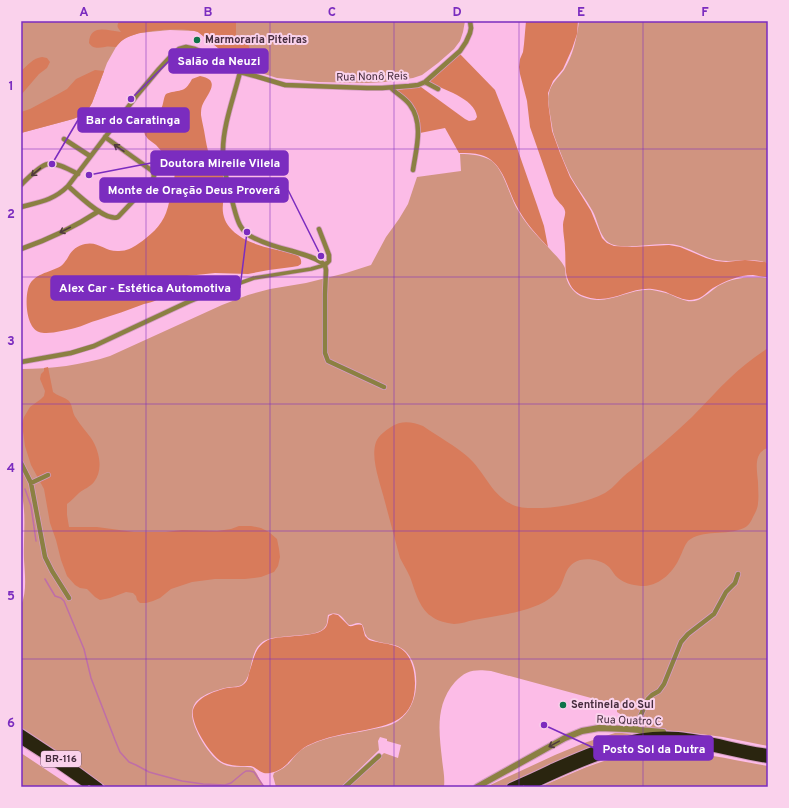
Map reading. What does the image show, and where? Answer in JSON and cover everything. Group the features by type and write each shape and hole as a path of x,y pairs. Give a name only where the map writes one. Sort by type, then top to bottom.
{"highway":[{"name":"BR-116","path":"21,733 65,762 99,787"},
{"path":"510,787 598,748 634,739 678,736 768,752"},
{"name":"BR-116","path":"21,740 90,787"},
{"path":"528,787 581,763 610,752 656,743 672,742 692,744 768,759"},
{"path":"21,744 35,749"}],"street":[{"name":"Rua Nonô Reis","path":"21,207 50,199 62,192 68,186 142,89 179,49 195,49 215,62 240,72 282,84 391,88 418,85 425,82 462,49 470,33 470,21"},
{"path":"240,72 228,116 223,149 228,188 240,226 244,232 256,239 316,258 325,265 325,353 328,361 384,387"},
{"path":"425,82 438,89"},
{"path":"391,88 409,104 416,117 418,138 413,170"},
{"path":"68,186 99,211 114,218 118,217 152,181 154,176 151,170 105,137"},
{"path":"64,139 90,156"},
{"path":"21,185 47,164 60,166 78,174"},
{"path":"21,249 48,239 99,211"},
{"path":"21,362 71,353 94,346 188,302 254,278 311,269 325,265 329,261 329,255 319,229"},
{"path":"21,463 31,483 45,557 69,598"},
{"path":"31,483 48,475"},
{"path":"634,728 648,699 659,691 664,684 681,642 688,634 714,614 726,592 735,583 738,574"},
{"name":"Rua Quatro C","path":"477,787 565,738 590,729 627,729 685,734 768,752"},
{"path":"344,787 379,756"}],"shaded area":[{"path":"21,21 465,21 460,41 454,49 422,75 413,78 367,83 318,82 277,78 255,71 228,56 198,32 170,30 139,33 122,40 116,47 107,63 92,103 86,113 73,119 21,133"},
{"path":"119,21 236,21 236,36 249,45 249,51 243,64 228,56 198,32 191,30 159,30 138,34 123,40 116,47 96,48 89,43 90,37 96,30 121,32 118,28"},
{"path":"526,21 578,21 577,34 572,49 563,69 553,81 548,93 548,102 552,131 560,153 570,177 591,211 602,238 607,243 614,246 632,247 669,245 680,247 716,261 726,262 745,260 765,262 768,263 768,277 748,275 737,277 718,285 700,297 692,300 682,299 664,291 652,289 644,289 604,299 587,297 574,290 567,278 566,270 563,225 565,211 563,206 556,199 530,127 527,101 520,74 519,67 523,52"},
{"path":"579,21 768,21 768,263 755,260 717,260 687,248 675,245 614,245 605,239 592,210 571,177 564,161 553,132 548,103 548,95 551,86 564,70 572,52 576,40"},
{"path":"460,54 495,90 537,205 544,226 548,247 523,216 516,205 503,176 494,163 481,155 473,153 459,153 445,128 420,133 418,118 395,90 421,87 465,119 469,121 475,120 477,117 475,110 464,99 428,82"},
{"path":"42,57 47,58 50,62 47,68 39,74 21,95 21,71 33,60"},
{"path":"95,70 104,71 92,103 86,113 73,119 21,133 21,112 30,109 60,93 67,89 76,79"},
{"path":"200,76 207,78 212,84 202,106 201,115 209,154 224,178 225,189 223,211 229,227 245,240 261,246 294,254 301,259 301,264 298,266 248,274 215,273 168,278 162,294 155,301 75,328 52,333 39,332 31,325 27,306 28,289 33,280 42,274 61,266 72,251 79,246 90,243 114,251 127,250 147,238 161,222 169,204 175,176 175,162 148,139 145,135 143,127 148,120 161,110 166,94 184,89 192,79"},
{"path":"460,154 485,157 496,165 516,207 523,218 561,261 565,267 566,277 570,286 577,294 583,297 601,300 643,290 652,290 667,293 684,300 694,301 731,280 749,277 768,278 768,746 723,737 648,729 617,712 617,705 491,671 475,670 463,675 455,682 444,700 441,709 440,729 444,787 348,787 384,753 398,758 401,745 387,741 387,739 380,737 378,741 379,750 341,787 276,787 273,776 274,773 289,763 299,752 309,745 333,737 391,725 405,714 413,702 416,687 416,673 412,660 407,653 395,645 377,642 367,637 362,624 358,623 349,625 335,613 328,615 327,624 321,631 306,635 278,637 264,641 259,645 253,656 249,674 243,684 239,686 227,687 207,694 197,701 192,710 193,720 198,734 213,756 223,764 234,767 253,768 263,787 107,787 21,729 21,606 25,583 24,517 21,491 21,369 66,366 110,356 222,305 248,295 270,289 306,283 371,265 386,237 408,204 417,177 461,171"},
{"path":"768,348 768,448 763,450 758,457 758,505 751,521 747,526 730,532 694,537 688,541 670,572 661,580 650,585 641,586 627,583 618,578 609,567 603,563 591,559 584,559 570,566 561,586 554,595 546,601 527,609 454,624 433,618 423,608 409,574 400,558 375,464 374,449 380,435 399,423 411,423 423,426 468,457 498,494 511,504 518,507 543,508 575,504 609,491 627,473 697,412 734,374"},
{"path":"48,367 53,392 69,401 79,423 94,443 100,466 94,482 67,504 69,527 97,527 134,532 166,532 182,530 217,531 239,526 261,528 269,532 277,539 280,557 278,566 274,572 261,577 245,579 215,579 192,582 171,589 160,598 146,603 140,603 133,593 126,592 100,600 87,589 80,588 75,585 67,576 61,560 50,523 44,489 31,465 25,446 22,424 30,407 44,396 45,391 40,379 44,368"},
{"path":"333,614 338,615 349,626 358,624 362,625 365,636 369,640 398,647 406,653 413,667 415,683 411,705 406,713 399,719 382,726 323,739 311,744 300,751 282,768 270,773 262,772 251,766 237,766 224,763 219,760 202,740 198,731 193,716 195,705 202,698 212,693 227,688 240,686 245,683 248,679 255,654 263,643 274,638 308,635 322,631 327,626 329,616"},
{"path":"615,733 633,734 580,753 504,787 486,787 555,755 584,743"},
{"path":"663,752 703,754 768,766 768,787 540,787 604,761 633,755"},
{"path":"21,753 72,787 21,787"}],"waterway":[{"path":"25,489 31,506 36,541"},
{"path":"45,579 55,596 64,601 84,649 91,678 115,740 120,752 129,762 149,772 182,781 203,784 225,785 231,783 246,771 250,771 254,772 264,787"}],"place":[{"name":"Marmoraria Piteiras","path":"197,40"},
{"name":"Salão da Neuzi","path":"131,99"},
{"name":"Bar do Caratinga","path":"52,164"},
{"name":"Doutora Mireile Vilela","path":"89,175"},
{"name":"Alex Car - Estética Automotiva","path":"247,232"},
{"name":"Monte de Oração Deus Proverá","path":"321,256"},
{"name":"Sentinela do Sul","path":"563,705"},
{"name":"Posto Sol da Dutra","path":"544,725"}]}
